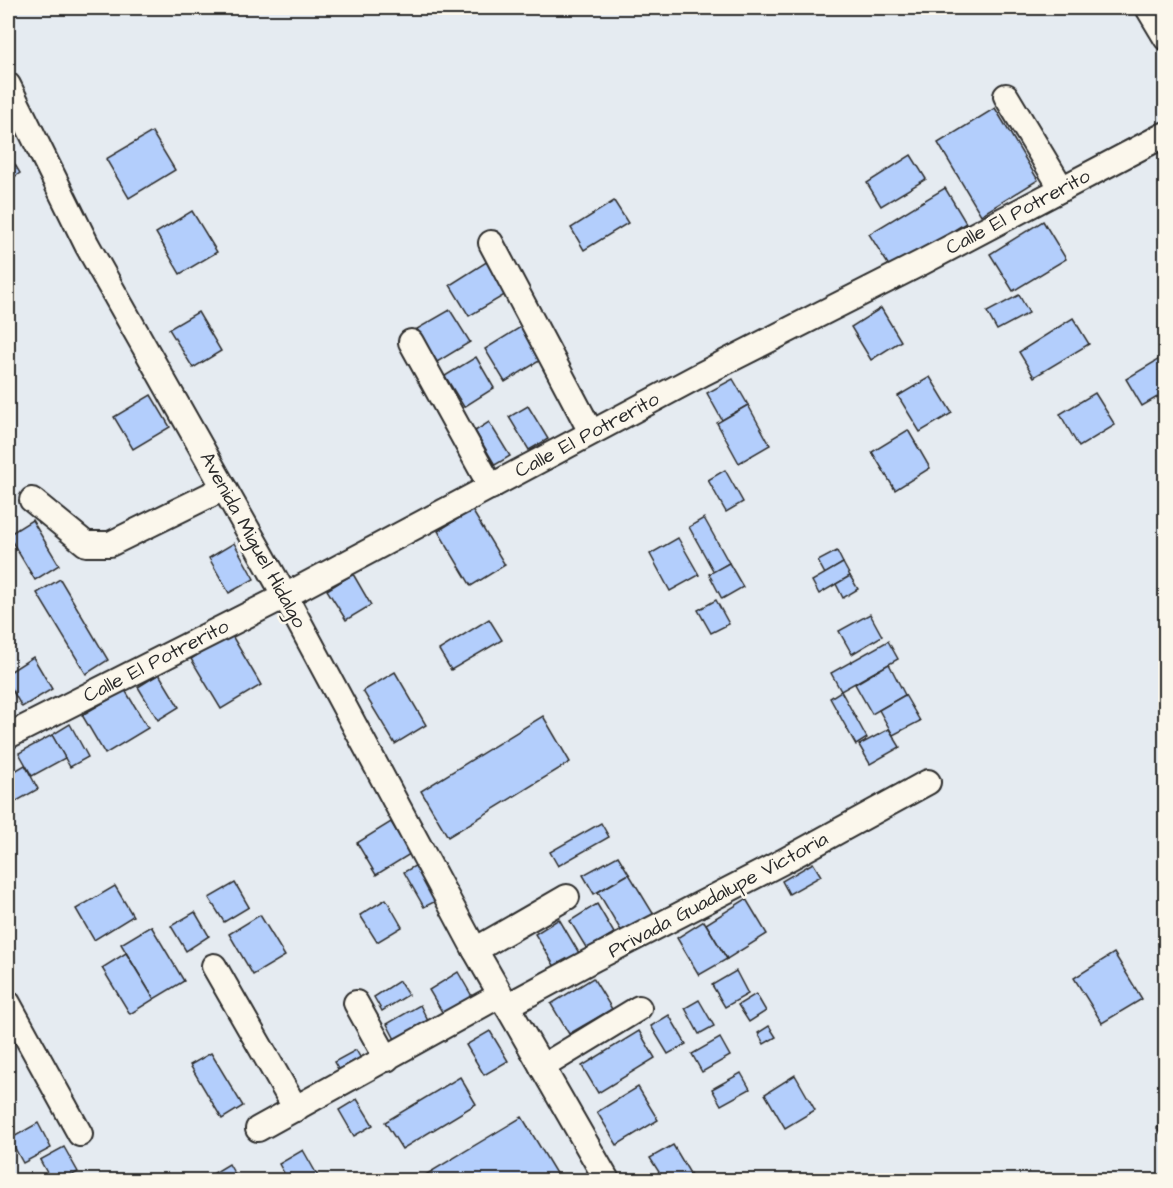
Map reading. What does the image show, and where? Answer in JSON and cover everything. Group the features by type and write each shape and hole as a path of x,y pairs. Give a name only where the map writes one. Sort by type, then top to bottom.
{"street":[{"path":"1148,8 1166,38"},
{"name":"Avenida Miguel Hidalgo","path":"8,85 87,245 285,596 475,950 607,1180"},
{"path":"1006,96 1062,189"},
{"name":"Calle El Potrerito","path":"8,736 285,596 591,432 1166,134"},
{"path":"491,243 591,432"},
{"path":"411,342 491,486"},
{"path":"32,500 86,544 110,544 224,488"},
{"name":"Privada Guadalupe Victoria","path":"258,1130 387,1059 594,959 762,873 928,782"},
{"path":"475,950 567,897"},
{"path":"214,966 296,1108"},
{"path":"8,1003 80,1134"},
{"path":"356,1003 387,1059"},
{"path":"542,1067 639,1008"}],"building":[{"path":"995,108 1038,180 981,215 938,143"},
{"path":"8,115 14,126 8,129"},
{"path":"152,132 175,170 129,198 106,159"},
{"path":"8,153 20,173 8,181"},
{"path":"911,155 926,179 881,206 867,183"},
{"path":"945,188 966,223 891,269 869,234"},
{"path":"614,201 628,223 584,250 571,228"},
{"path":"192,211 217,252 180,274 156,233"},
{"path":"1043,221 1066,259 1013,291 990,254"},
{"path":"488,261 508,293 469,316 450,285"},
{"path":"1019,295 1029,313 997,330 987,312"},
{"path":"881,308 901,341 871,360 851,327"},
{"path":"450,310 470,342 437,362 417,329"},
{"path":"198,312 221,351 193,368 169,329"},
{"path":"1073,318 1089,344 1034,377 1019,352"},
{"path":"524,325 544,358 505,382 485,349"},
{"path":"1166,355 1166,392 1142,406 1126,379"},
{"path":"476,357 494,388 464,407 445,376"},
{"path":"930,377 952,413 920,432 898,396"},
{"path":"733,379 748,405 722,420 707,393"},
{"path":"1095,393 1115,425 1079,447 1060,414"},
{"path":"151,395 170,427 133,449 114,417"},
{"path":"748,405 770,445 739,463 717,423"},
{"path":"528,406 548,439 529,450 509,417"},
{"path":"489,422 510,456 495,465 475,431"},
{"path":"908,430 930,468 895,490 872,452"},
{"path":"725,470 743,502 726,512 708,480"},
{"path":"472,510 505,565 471,586 438,531"},
{"path":"704,518 729,563 714,572 689,527"},
{"path":"32,520 59,565 35,580 8,535"},
{"path":"678,538 699,575 670,591 650,554"},
{"path":"234,543 254,579 229,593 209,558"},
{"path":"837,551 843,563 825,574 818,561"},
{"path":"729,563 743,587 722,599 709,574"},
{"path":"843,563 850,576 819,594 812,581"},
{"path":"353,574 371,605 346,620 327,590"},
{"path":"850,576 858,589 843,598 836,584"},
{"path":"60,579 108,660 86,674 37,593"},
{"path":"716,600 729,624 711,633 698,610"},
{"path":"870,614 882,636 852,654 839,631"},
{"path":"489,619 502,640 451,670 439,650"},
{"path":"231,634 261,685 221,709 191,659"},
{"path":"888,641 898,659 841,691 831,673"},
{"path":"33,657 52,689 22,707 8,683 8,673"},
{"path":"889,664 905,695 872,714 855,684"},
{"path":"395,672 426,725 395,744 363,691"},
{"path":"159,674 179,707 158,720 138,687"},
{"path":"125,690 148,728 105,754 82,715"},
{"path":"841,691 867,738 856,745 830,698"},
{"path":"905,695 920,721 893,735 879,710"},
{"path":"543,716 570,762 448,837 421,791"},
{"path":"70,724 88,757 70,767 52,735"},
{"path":"889,729 900,747 870,764 859,745"},
{"path":"52,735 65,758 32,776 19,753"},
{"path":"25,765 38,789 8,806 8,775"},
{"path":"391,822 410,854 376,875 357,843"},
{"path":"601,823 609,837 558,866 550,852"},
{"path":"618,856 629,874 594,894 583,875"},
{"path":"420,863 440,899 424,907 404,872"},
{"path":"813,863 821,876 789,894 782,881"},
{"path":"629,874 654,915 623,934 598,892"},
{"path":"235,883 249,907 224,922 209,898"},
{"path":"115,886 133,916 94,940 76,909"},
{"path":"386,899 402,927 377,942 360,915"},
{"path":"746,899 767,934 727,959 706,924"},
{"path":"597,904 614,933 587,949 570,921"},
{"path":"195,912 209,936 186,951 171,926"},
{"path":"260,915 285,956 253,975 229,934"},
{"path":"559,919 582,958 558,972 535,934"},
{"path":"704,921 727,959 699,975 677,938"},
{"path":"151,926 184,981 154,999 121,944"},
{"path":"126,953 154,999 130,1014 102,968"},
{"path":"1114,953 1142,999 1102,1023 1074,978"},
{"path":"736,971 748,994 725,1007 712,985"},
{"path":"458,972 477,1005 448,1022 429,990"},
{"path":"593,978 612,1009 569,1034 551,1004"},
{"path":"399,981 408,995 382,1011 374,997"},
{"path":"756,994 766,1011 749,1022 738,1005"},
{"path":"699,1000 714,1026 699,1034 685,1008"},
{"path":"420,1005 431,1027 398,1045 387,1024"},
{"path":"669,1015 686,1044 668,1054 651,1026"},
{"path":"769,1026 776,1037 764,1044 758,1033"},
{"path":"490,1031 508,1061 484,1075 466,1045"},
{"path":"639,1031 655,1058 598,1093 582,1066"},
{"path":"720,1038 730,1056 702,1072 692,1054"},
{"path":"356,1050 364,1064 342,1076 334,1062"},
{"path":"211,1053 243,1106 222,1119 190,1065"},
{"path":"741,1073 750,1089 721,1105 712,1089"},
{"path":"795,1075 815,1110 785,1128 765,1094"},
{"path":"460,1077 476,1104 402,1149 385,1122"},
{"path":"638,1087 658,1120 617,1145 597,1112"},
{"path":"357,1099 373,1125 354,1136 339,1110"},
{"path":"522,1117 560,1180 417,1180"},
{"path":"38,1123 51,1148 23,1163 10,1139"},
{"path":"1166,1123 1166,1142 1157,1128"},
{"path":"673,1145 694,1180 664,1180 650,1158"},
{"path":"64,1147 78,1172 63,1180 51,1180 40,1160"},
{"path":"303,1150 320,1180 288,1180 279,1164"},
{"path":"229,1164 238,1180 208,1180 206,1178"}]}
